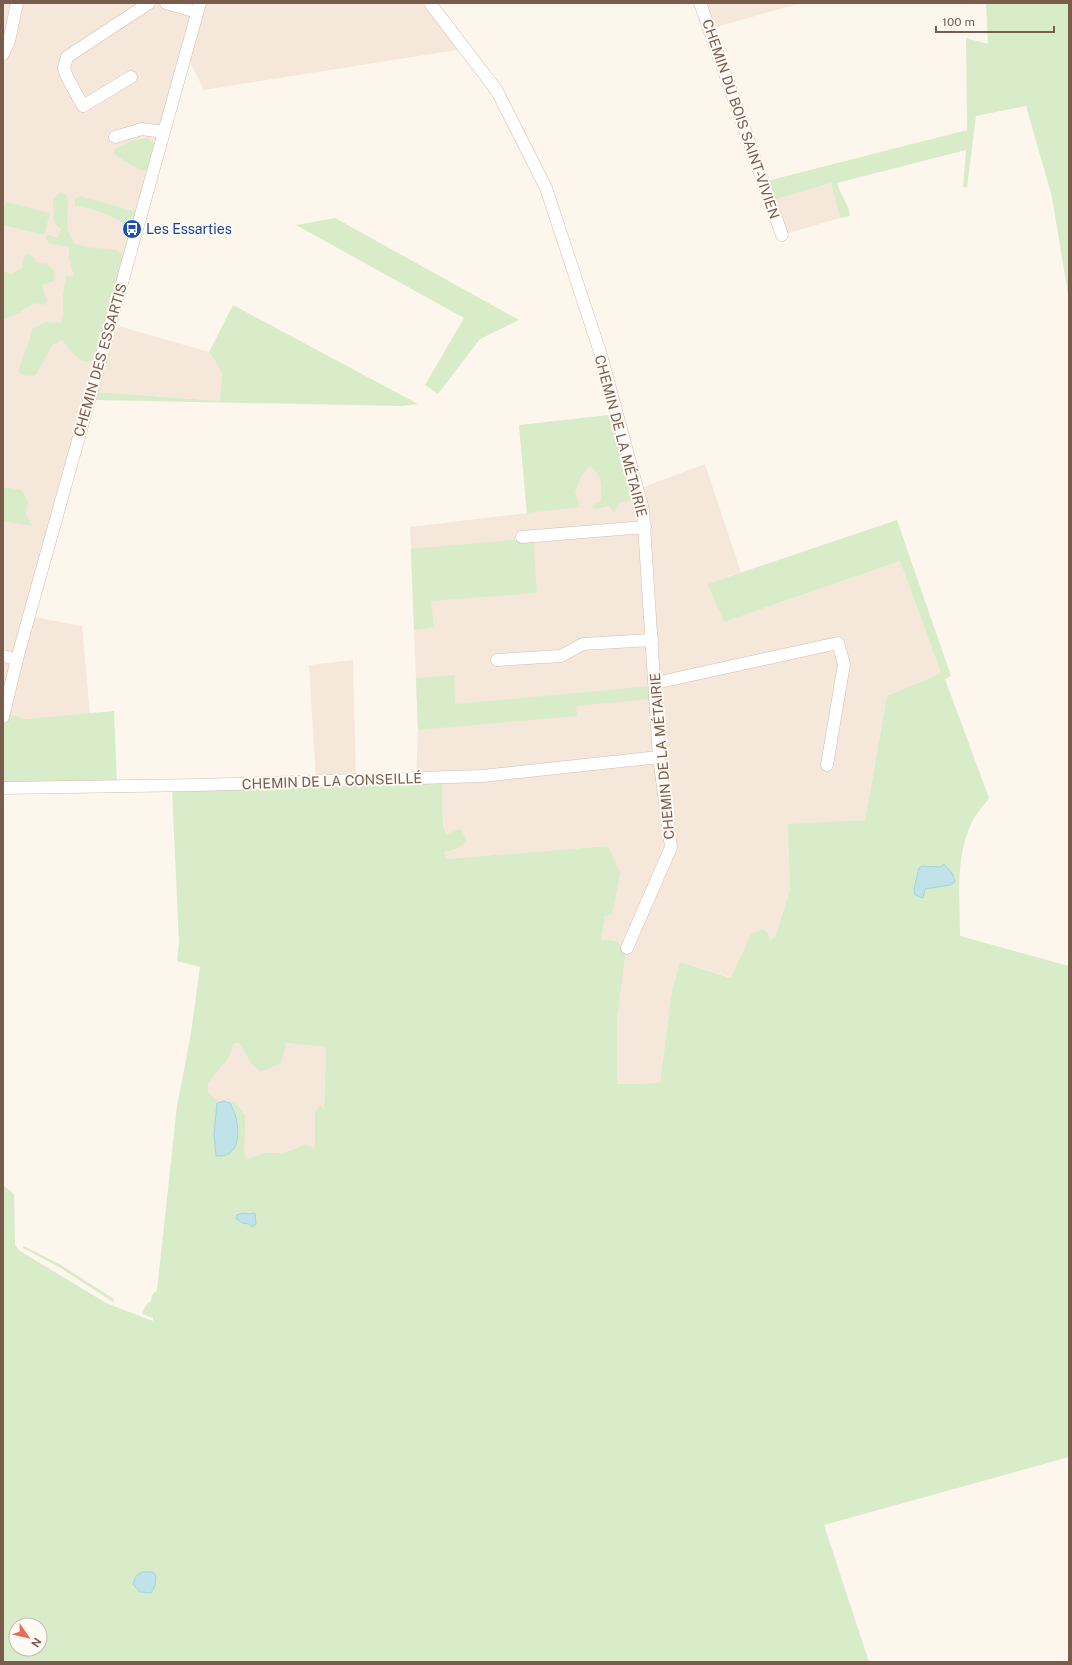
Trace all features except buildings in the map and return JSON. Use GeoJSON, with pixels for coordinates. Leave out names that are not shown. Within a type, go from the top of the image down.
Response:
{"type":"FeatureCollection","features":[{"type":"Feature","properties":{"kind":"street"},"geometry":{"type":"LineString","coordinates":[[3,54],[17,3]]}},
{"type":"Feature","properties":{"kind":"street"},"geometry":{"type":"LineString","coordinates":[[131,77],[83,106],[66,77],[64,68],[67,57],[149,3]]}},
{"type":"Feature","properties":{"kind":"street"},"geometry":{"type":"LineString","coordinates":[[166,3],[199,8]]}},
{"type":"Feature","properties":{"kind":"street","name":"CHEMIN DE LA MÉTAIRIE"},"geometry":{"type":"LineString","coordinates":[[430,3],[497,90],[546,188],[601,355],[644,510],[659,758],[671,847],[627,948]]}},
{"type":"Feature","properties":{"kind":"street","name":"CHEMIN DU BOIS SAINT-VIVIEN"},"geometry":{"type":"LineString","coordinates":[[700,3],[782,235]]}},
{"type":"Feature","properties":{"kind":"street","name":"CHEMIN DES ESSARTIS"},"geometry":{"type":"LineString","coordinates":[[3,717],[17,659],[199,8]]}},
{"type":"Feature","properties":{"kind":"street"},"geometry":{"type":"LineString","coordinates":[[115,137],[142,129],[164,132]]}},
{"type":"Feature","properties":{"kind":"street"},"geometry":{"type":"LineString","coordinates":[[522,537],[645,527]]}},
{"type":"Feature","properties":{"kind":"street"},"geometry":{"type":"LineString","coordinates":[[497,660],[561,656],[583,644],[652,640]]}},
{"type":"Feature","properties":{"kind":"street"},"geometry":{"type":"LineString","coordinates":[[654,683],[838,643],[844,664],[827,765]]}},
{"type":"Feature","properties":{"kind":"street"},"geometry":{"type":"LineString","coordinates":[[3,656],[17,659]]}},
{"type":"Feature","properties":{"kind":"street","name":"CHEMIN DE LA CONSEILLÉ"},"geometry":{"type":"LineString","coordinates":[[3,788],[198,785],[482,776],[659,758]]}},
{"type":"Feature","properties":{"kind":"shaded area"},"geometry":{"type":"Polygon","coordinates":[[[3,3],[430,3],[463,49],[204,90],[186,54],[29,616],[82,626],[90,714],[25,719],[3,713],[3,3]]]}},
{"type":"Feature","properties":{"kind":"shaded area"},"geometry":{"type":"Polygon","coordinates":[[[700,3],[801,3],[709,29],[700,3]]]}},
{"type":"Feature","properties":{"kind":"shaded area"},"geometry":{"type":"Polygon","coordinates":[[[831,183],[840,218],[782,235],[770,201],[831,183]]]}},
{"type":"Feature","properties":{"kind":"shaded area"},"geometry":{"type":"Polygon","coordinates":[[[115,325],[209,352],[222,372],[220,401],[98,392],[115,325]]]}},
{"type":"Feature","properties":{"kind":"shaded area"},"geometry":{"type":"Polygon","coordinates":[[[519,425],[638,489],[705,464],[741,572],[707,584],[724,622],[900,561],[941,673],[887,696],[865,820],[789,825],[790,890],[759,986],[680,962],[672,990],[660,1083],[617,1084],[617,1018],[626,952],[617,941],[601,939],[605,916],[608,846],[444,859],[442,777],[416,778],[418,730],[410,527],[527,513],[519,425]]]}},
{"type":"Feature","properties":{"kind":"shaded area"},"geometry":{"type":"Polygon","coordinates":[[[353,660],[356,780],[316,781],[309,665],[353,660]]]}},
{"type":"Feature","properties":{"kind":"shaded area"},"geometry":{"type":"Polygon","coordinates":[[[191,1033],[326,1047],[322,1158],[210,1162],[191,1033]]]}},
{"type":"Feature","properties":{"kind":"green space"},"geometry":{"type":"Polygon","coordinates":[[[986,3],[1069,3],[1069,300],[1052,197],[1026,106],[976,116],[967,187],[963,187],[966,150],[837,183],[848,207],[850,216],[840,218],[831,183],[770,201],[763,182],[967,130],[966,38],[988,44],[986,3]]]}},
{"type":"Feature","properties":{"kind":"green space"},"geometry":{"type":"Polygon","coordinates":[[[147,138],[160,148],[151,169],[142,171],[113,154],[115,149],[131,141],[147,138]]]}},
{"type":"Feature","properties":{"kind":"green space"},"geometry":{"type":"Polygon","coordinates":[[[59,193],[66,194],[68,201],[67,229],[74,243],[85,247],[117,250],[125,257],[97,359],[85,361],[76,357],[62,340],[52,345],[36,375],[26,376],[18,372],[33,328],[46,322],[60,323],[63,316],[63,295],[66,276],[74,276],[69,259],[69,247],[50,244],[44,237],[49,235],[58,238],[61,229],[54,223],[53,199],[59,193]]]}},
{"type":"Feature","properties":{"kind":"green space"},"geometry":{"type":"Polygon","coordinates":[[[80,196],[137,212],[135,219],[131,224],[125,225],[113,217],[101,212],[75,206],[75,199],[80,196]]]}},
{"type":"Feature","properties":{"kind":"green space"},"geometry":{"type":"Polygon","coordinates":[[[6,202],[50,213],[44,235],[3,225],[3,214],[6,202]]]}},
{"type":"Feature","properties":{"kind":"green space"},"geometry":{"type":"Polygon","coordinates":[[[335,218],[519,320],[480,339],[438,394],[425,385],[464,318],[296,225],[335,218]]]}},
{"type":"Feature","properties":{"kind":"green space"},"geometry":{"type":"Polygon","coordinates":[[[30,254],[38,263],[46,263],[55,271],[54,281],[42,285],[47,301],[43,305],[34,303],[3,320],[3,271],[11,274],[22,268],[24,255],[30,254]]]}},
{"type":"Feature","properties":{"kind":"green space"},"geometry":{"type":"Polygon","coordinates":[[[233,305],[418,404],[402,406],[96,400],[98,392],[220,401],[222,372],[209,352],[233,305]]]}},
{"type":"Feature","properties":{"kind":"green space"},"geometry":{"type":"Polygon","coordinates":[[[617,414],[640,497],[633,501],[620,502],[614,513],[609,506],[596,509],[590,506],[600,502],[601,482],[597,473],[590,466],[581,476],[575,492],[580,507],[527,513],[519,425],[617,414]]]}},
{"type":"Feature","properties":{"kind":"green space"},"geometry":{"type":"Polygon","coordinates":[[[3,487],[22,490],[28,501],[26,514],[32,526],[3,521],[3,487]]]}},
{"type":"Feature","properties":{"kind":"green space"},"geometry":{"type":"Polygon","coordinates":[[[897,520],[951,676],[945,679],[989,798],[973,821],[966,837],[960,865],[960,936],[1069,966],[1069,1457],[824,1525],[869,1662],[3,1662],[3,1185],[14,1194],[15,1245],[20,1251],[106,1303],[153,1321],[153,1318],[142,1314],[146,1305],[151,1301],[152,1295],[157,1290],[177,1106],[191,1033],[200,967],[177,961],[179,943],[172,790],[442,777],[443,826],[446,834],[461,829],[466,840],[460,847],[444,852],[445,859],[608,846],[620,873],[612,915],[605,916],[601,939],[617,941],[626,952],[617,1018],[617,1084],[660,1083],[672,990],[680,962],[731,978],[751,934],[762,929],[768,933],[770,941],[775,937],[790,890],[788,824],[865,820],[887,696],[941,673],[900,561],[724,622],[707,584],[897,520]],[[234,1043],[228,1058],[208,1083],[208,1093],[217,1101],[217,1103],[236,1118],[230,1103],[234,1101],[245,1115],[244,1148],[246,1160],[264,1153],[282,1153],[305,1144],[315,1149],[315,1111],[320,1106],[324,1109],[326,1047],[285,1043],[281,1063],[269,1069],[260,1071],[253,1066],[239,1043],[234,1043]]]}},
{"type":"Feature","properties":{"kind":"green space"},"geometry":{"type":"Polygon","coordinates":[[[533,538],[537,593],[431,601],[434,627],[414,630],[411,549],[533,538]]]}},
{"type":"Feature","properties":{"kind":"green space"},"geometry":{"type":"Polygon","coordinates":[[[454,675],[455,704],[652,686],[652,699],[576,706],[577,716],[418,730],[416,678],[454,675]]]}},
{"type":"Feature","properties":{"kind":"green space"},"geometry":{"type":"Polygon","coordinates":[[[3,700],[5,713],[25,719],[114,711],[117,786],[3,788],[3,700]]]}},
{"type":"Feature","properties":{"kind":"green space"},"geometry":{"type":"Polygon","coordinates":[[[24,1246],[61,1265],[114,1299],[113,1302],[59,1267],[23,1248],[24,1246]]]}},
{"type":"Feature","properties":{"kind":"water"},"geometry":{"type":"Polygon","coordinates":[[[944,864],[952,873],[955,882],[950,885],[925,889],[923,898],[915,895],[914,889],[919,868],[922,866],[940,867],[944,864]]]}},
{"type":"Feature","properties":{"kind":"water"},"geometry":{"type":"Polygon","coordinates":[[[224,1101],[230,1103],[235,1114],[238,1131],[237,1138],[236,1144],[229,1153],[224,1156],[216,1156],[214,1134],[217,1103],[224,1101]]]}},
{"type":"Feature","properties":{"kind":"water"},"geometry":{"type":"Polygon","coordinates":[[[243,1213],[255,1213],[256,1224],[252,1227],[249,1224],[242,1223],[236,1218],[237,1215],[243,1213]]]}},
{"type":"Feature","properties":{"kind":"water"},"geometry":{"type":"Polygon","coordinates":[[[142,1572],[153,1572],[156,1576],[155,1586],[151,1593],[140,1592],[133,1584],[136,1576],[142,1572]]]}},
{"type":"Feature","properties":{"kind":"place","name":"Les Essarties"},"geometry":{"type":"Point","coordinates":[132,229]}}]}
